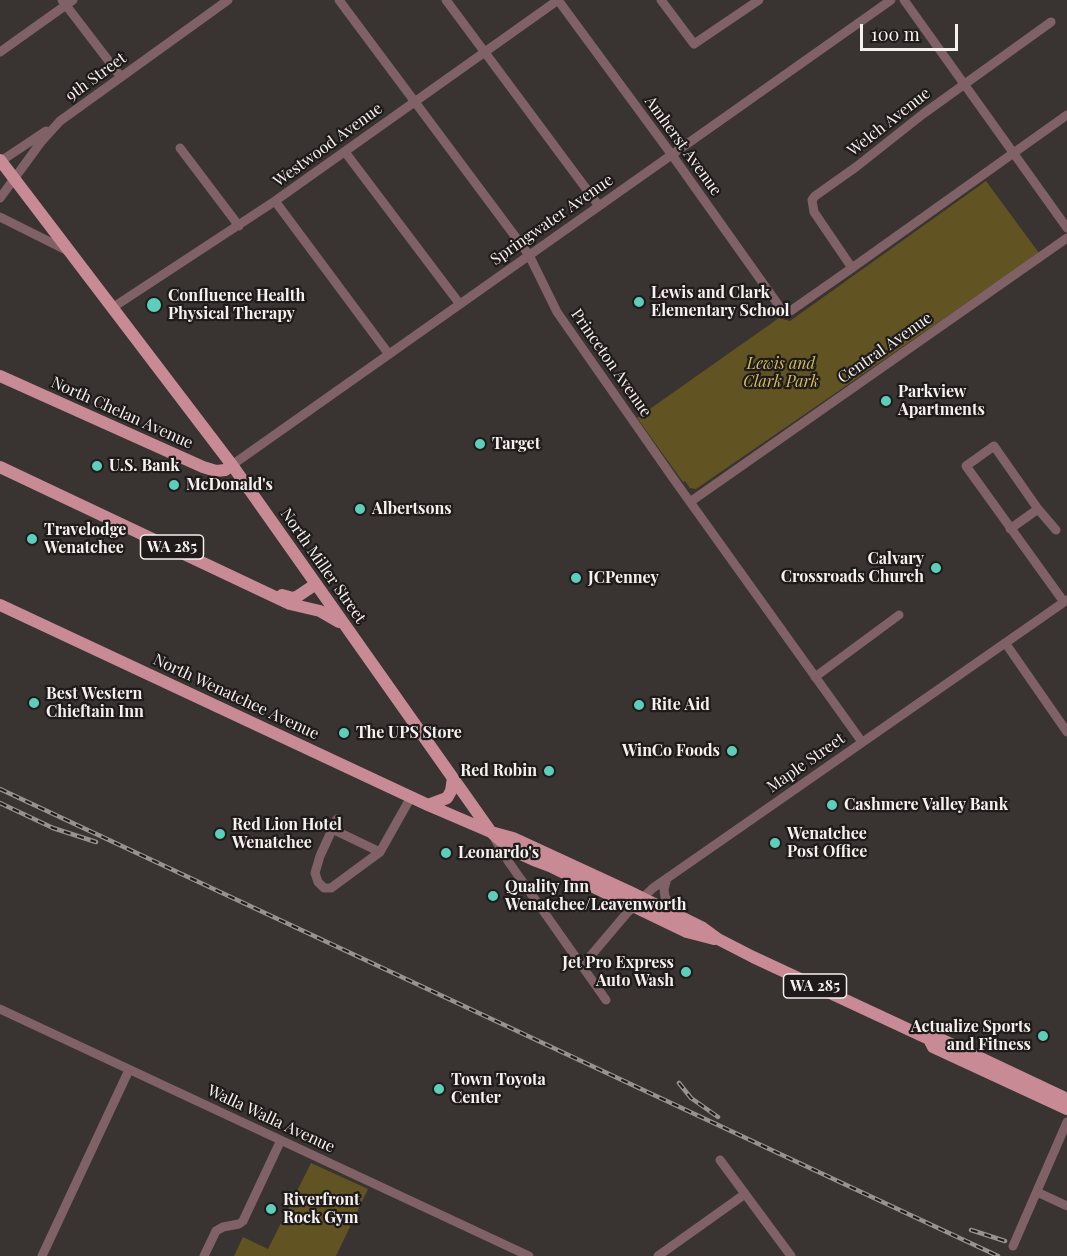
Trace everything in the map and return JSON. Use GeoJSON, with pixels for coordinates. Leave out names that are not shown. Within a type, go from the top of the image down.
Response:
{"type":"FeatureCollection","features":[{"type":"Feature","properties":{"kind":"main road","name":"North Miller Street"},"geometry":{"type":"LineString","coordinates":[[1,160],[232,465],[491,832]]}},
{"type":"Feature","properties":{"kind":"main road","name":"North Chelan Avenue"},"geometry":{"type":"LineString","coordinates":[[0,376],[203,467],[216,471],[225,470],[232,465]]}},
{"type":"Feature","properties":{"kind":"main road","name":"WA 285"},"geometry":{"type":"LineString","coordinates":[[0,467],[290,604],[320,611],[345,625]]}},
{"type":"Feature","properties":{"kind":"main road","name":"WA 285"},"geometry":{"type":"LineString","coordinates":[[267,592],[293,598],[316,584]]}},
{"type":"Feature","properties":{"kind":"main road","name":"North Wenatchee Avenue"},"geometry":{"type":"LineString","coordinates":[[0,605],[428,805],[491,832],[510,849],[638,903],[680,916],[718,939],[929,1039],[938,1038],[1067,1099]]}},
{"type":"Feature","properties":{"kind":"main road"},"geometry":{"type":"LineString","coordinates":[[428,805],[447,798],[451,792],[453,778]]}},
{"type":"Feature","properties":{"kind":"main road","name":"North Wenatchee Avenue"},"geometry":{"type":"LineString","coordinates":[[638,903],[687,932],[718,939]]}},
{"type":"Feature","properties":{"kind":"main road","name":"North Wenatchee Avenue"},"geometry":{"type":"LineString","coordinates":[[929,1039],[933,1047],[1067,1109]]}},
{"type":"Feature","properties":{"kind":"street","name":"9th Street"},"geometry":{"type":"LineString","coordinates":[[0,198],[41,142],[60,121],[228,0]]}},
{"type":"Feature","properties":{"kind":"street","name":"Princeton Avenue"},"geometry":{"type":"LineString","coordinates":[[339,0],[529,255],[558,312],[690,502],[862,742]]}},
{"type":"Feature","properties":{"kind":"street"},"geometry":{"type":"LineString","coordinates":[[446,0],[599,206]]}},
{"type":"Feature","properties":{"kind":"street","name":"Westwood Avenue"},"geometry":{"type":"LineString","coordinates":[[112,308],[239,226],[558,0]]}},
{"type":"Feature","properties":{"kind":"street","name":"Amherst Avenue"},"geometry":{"type":"LineString","coordinates":[[558,0],[672,154],[782,310],[789,312],[852,268]]}},
{"type":"Feature","properties":{"kind":"street"},"geometry":{"type":"LineString","coordinates":[[661,0],[694,44],[758,0]]}},
{"type":"Feature","properties":{"kind":"street","name":"Springwater Avenue"},"geometry":{"type":"LineString","coordinates":[[232,465],[891,0]]}},
{"type":"Feature","properties":{"kind":"street"},"geometry":{"type":"LineString","coordinates":[[904,0],[1067,228]]}},
{"type":"Feature","properties":{"kind":"street"},"geometry":{"type":"LineString","coordinates":[[0,52],[67,2],[121,77]]}},
{"type":"Feature","properties":{"kind":"street","name":"Welch Avenue"},"geometry":{"type":"LineString","coordinates":[[852,268],[814,212],[812,200],[815,196],[1051,22]]}},
{"type":"Feature","properties":{"kind":"street"},"geometry":{"type":"LineString","coordinates":[[852,268],[1067,115]]}},
{"type":"Feature","properties":{"kind":"street"},"geometry":{"type":"LineString","coordinates":[[1,160],[60,121]]}},
{"type":"Feature","properties":{"kind":"street"},"geometry":{"type":"LineString","coordinates":[[180,148],[239,226]]}},
{"type":"Feature","properties":{"kind":"street"},"geometry":{"type":"LineString","coordinates":[[345,152],[459,303]]}},
{"type":"Feature","properties":{"kind":"street"},"geometry":{"type":"LineString","coordinates":[[275,201],[388,353]]}},
{"type":"Feature","properties":{"kind":"street"},"geometry":{"type":"LineString","coordinates":[[0,217],[69,252]]}},
{"type":"Feature","properties":{"kind":"street","name":"Central Avenue"},"geometry":{"type":"LineString","coordinates":[[690,502],[1067,238]]}},
{"type":"Feature","properties":{"kind":"street","name":"Maple Street"},"geometry":{"type":"LineString","coordinates":[[582,966],[638,903],[667,878],[1065,601],[966,466],[994,446],[1056,530]]}},
{"type":"Feature","properties":{"kind":"street"},"geometry":{"type":"LineString","coordinates":[[1010,529],[1038,508]]}},
{"type":"Feature","properties":{"kind":"street"},"geometry":{"type":"LineString","coordinates":[[815,677],[899,615]]}},
{"type":"Feature","properties":{"kind":"street"},"geometry":{"type":"LineString","coordinates":[[1006,644],[1067,732]]}},
{"type":"Feature","properties":{"kind":"street"},"geometry":{"type":"LineString","coordinates":[[338,819],[320,856],[315,873],[318,882],[324,888],[331,888],[380,852],[411,797]]}},
{"type":"Feature","properties":{"kind":"street"},"geometry":{"type":"LineString","coordinates":[[332,829],[380,852]]}},
{"type":"Feature","properties":{"kind":"street","name":"North Miller Street"},"geometry":{"type":"LineString","coordinates":[[491,832],[508,861],[606,1000]]}},
{"type":"Feature","properties":{"kind":"street","name":"WA 285"},"geometry":{"type":"LineString","coordinates":[[667,878],[664,889],[668,903],[680,916]]}},
{"type":"Feature","properties":{"kind":"street","name":"Walla Walla Avenue"},"geometry":{"type":"LineString","coordinates":[[0,1009],[529,1256]]}},
{"type":"Feature","properties":{"kind":"street"},"geometry":{"type":"LineString","coordinates":[[42,1256],[129,1070]]}},
{"type":"Feature","properties":{"kind":"street"},"geometry":{"type":"LineString","coordinates":[[1013,1246],[1067,1122]]}},
{"type":"Feature","properties":{"kind":"street"},"geometry":{"type":"LineString","coordinates":[[204,1256],[216,1231],[243,1221],[281,1140]]}},
{"type":"Feature","properties":{"kind":"street"},"geometry":{"type":"LineString","coordinates":[[720,1160],[791,1256]]}},
{"type":"Feature","properties":{"kind":"street"},"geometry":{"type":"LineString","coordinates":[[1037,1192],[1067,1206]]}},
{"type":"Feature","properties":{"kind":"street"},"geometry":{"type":"LineString","coordinates":[[658,1256],[745,1194]]}},
{"type":"Feature","properties":{"kind":"green space","name":"Lewis and Clark Park"},"geometry":{"type":"Polygon","coordinates":[[[986,181],[1039,253],[696,489],[690,488],[685,481],[683,482],[637,418],[779,318],[790,321],[986,181]]]}},
{"type":"Feature","properties":{"kind":"green space"},"geometry":{"type":"Polygon","coordinates":[[[311,1163],[368,1189],[336,1256],[234,1256],[243,1237],[268,1249],[311,1163]]]}},
{"type":"Feature","properties":{"kind":"railway"},"geometry":{"type":"LineString","coordinates":[[0,789],[998,1256]]}},
{"type":"Feature","properties":{"kind":"railway"},"geometry":{"type":"LineString","coordinates":[[0,803],[53,828],[96,842]]}},
{"type":"Feature","properties":{"kind":"railway"},"geometry":{"type":"LineString","coordinates":[[679,1083],[691,1098],[718,1117]]}},
{"type":"Feature","properties":{"kind":"railway"},"geometry":{"type":"LineString","coordinates":[[971,1230],[1005,1241]]}},
{"type":"Feature","properties":{"kind":"place","name":"Lewis and Clark Elementary School"},"geometry":{"type":"Point","coordinates":[639,302]}},
{"type":"Feature","properties":{"kind":"place","name":"Confluence Health Physical Therapy"},"geometry":{"type":"Point","coordinates":[154,305]}},
{"type":"Feature","properties":{"kind":"place","name":"Parkview Apartments"},"geometry":{"type":"Point","coordinates":[886,401]}},
{"type":"Feature","properties":{"kind":"place","name":"Target"},"geometry":{"type":"Point","coordinates":[480,444]}},
{"type":"Feature","properties":{"kind":"place","name":"U.S. Bank"},"geometry":{"type":"Point","coordinates":[97,466]}},
{"type":"Feature","properties":{"kind":"place","name":"McDonald's"},"geometry":{"type":"Point","coordinates":[174,485]}},
{"type":"Feature","properties":{"kind":"place","name":"Albertsons"},"geometry":{"type":"Point","coordinates":[360,509]}},
{"type":"Feature","properties":{"kind":"place","name":"Travelodge Wenatchee"},"geometry":{"type":"Point","coordinates":[32,539]}},
{"type":"Feature","properties":{"kind":"place","name":"Calvary Crossroads Church"},"geometry":{"type":"Point","coordinates":[936,568]}},
{"type":"Feature","properties":{"kind":"place","name":"JCPenney"},"geometry":{"type":"Point","coordinates":[576,578]}},
{"type":"Feature","properties":{"kind":"place","name":"Best Western Chieftain Inn"},"geometry":{"type":"Point","coordinates":[34,703]}},
{"type":"Feature","properties":{"kind":"place","name":"Rite Aid"},"geometry":{"type":"Point","coordinates":[639,705]}},
{"type":"Feature","properties":{"kind":"place","name":"The UPS Store"},"geometry":{"type":"Point","coordinates":[344,733]}},
{"type":"Feature","properties":{"kind":"place","name":"WinCo Foods"},"geometry":{"type":"Point","coordinates":[732,751]}},
{"type":"Feature","properties":{"kind":"place","name":"Red Robin"},"geometry":{"type":"Point","coordinates":[549,771]}},
{"type":"Feature","properties":{"kind":"place","name":"Cashmere Valley Bank"},"geometry":{"type":"Point","coordinates":[832,805]}},
{"type":"Feature","properties":{"kind":"place","name":"Red Lion Hotel Wenatchee"},"geometry":{"type":"Point","coordinates":[220,834]}},
{"type":"Feature","properties":{"kind":"place","name":"Wenatchee Post Office"},"geometry":{"type":"Point","coordinates":[775,843]}},
{"type":"Feature","properties":{"kind":"place","name":"Leonardo's"},"geometry":{"type":"Point","coordinates":[446,853]}},
{"type":"Feature","properties":{"kind":"place","name":"Quality Inn Wenatchee/Leavenworth"},"geometry":{"type":"Point","coordinates":[493,896]}},
{"type":"Feature","properties":{"kind":"place","name":"Jet Pro Express Auto Wash"},"geometry":{"type":"Point","coordinates":[686,972]}},
{"type":"Feature","properties":{"kind":"place","name":"Actualize Sports and Fitness"},"geometry":{"type":"Point","coordinates":[1043,1036]}},
{"type":"Feature","properties":{"kind":"place","name":"Town Toyota Center"},"geometry":{"type":"Point","coordinates":[439,1089]}},
{"type":"Feature","properties":{"kind":"place","name":"Riverfront Rock Gym"},"geometry":{"type":"Point","coordinates":[271,1209]}}]}
